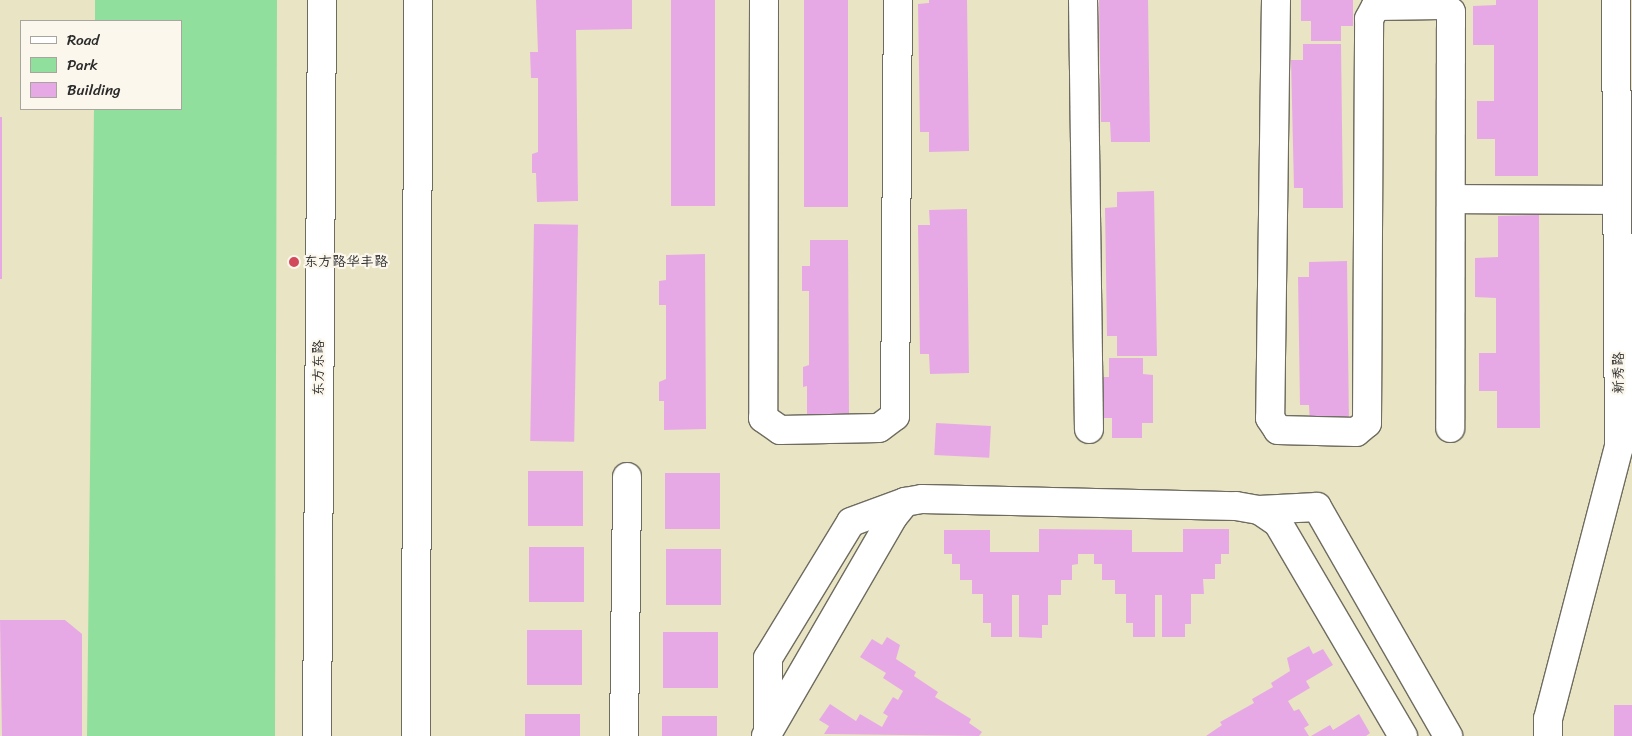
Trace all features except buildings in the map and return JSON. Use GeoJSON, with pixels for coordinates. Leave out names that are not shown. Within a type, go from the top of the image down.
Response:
{"type":"FeatureCollection","features":[{"type":"Feature","properties":{"kind":"main road","name":"东方东路"},"geometry":{"type":"LineString","coordinates":[[317,736],[322,0]]}},
{"type":"Feature","properties":{"kind":"main road"},"geometry":{"type":"LineString","coordinates":[[416,736],[418,0]]}},
{"type":"Feature","properties":{"kind":"main road"},"geometry":{"type":"LineString","coordinates":[[764,0],[763,418],[780,430],[879,428],[895,416],[898,0]]}},
{"type":"Feature","properties":{"kind":"main road"},"geometry":{"type":"LineString","coordinates":[[1083,0],[1088,429]]}},
{"type":"Feature","properties":{"kind":"main road"},"geometry":{"type":"LineString","coordinates":[[1276,0],[1270,418],[1278,430],[1356,432],[1367,422],[1369,19],[1376,6],[1442,5],[1451,12],[1450,428]]}},
{"type":"Feature","properties":{"kind":"main road","name":"新秀路"},"geometry":{"type":"LineString","coordinates":[[1548,736],[1548,720],[1619,447],[1616,0]]}},
{"type":"Feature","properties":{"kind":"main road"},"geometry":{"type":"LineString","coordinates":[[1451,199],[1617,200]]}},
{"type":"Feature","properties":{"kind":"main road"},"geometry":{"type":"LineString","coordinates":[[624,736],[627,477]]}},
{"type":"Feature","properties":{"kind":"main road"},"geometry":{"type":"LineString","coordinates":[[767,735],[768,658],[851,522],[905,502],[922,499],[1226,506],[1259,510],[1316,507],[1448,736]]}},
{"type":"Feature","properties":{"kind":"main road"},"geometry":{"type":"LineString","coordinates":[[767,735],[893,517],[905,502]]}},
{"type":"Feature","properties":{"kind":"main road"},"geometry":{"type":"LineString","coordinates":[[1259,510],[1278,523],[1403,736]]}},
{"type":"Feature","properties":{"kind":"green space"},"geometry":{"type":"Polygon","coordinates":[[[95,0],[277,0],[275,736],[87,736],[94,110],[182,110],[182,20],[95,20],[95,0]]]}},
{"type":"Feature","properties":{"kind":"place","name":"东方路华丰路"},"geometry":{"type":"Point","coordinates":[294,262]}}]}
